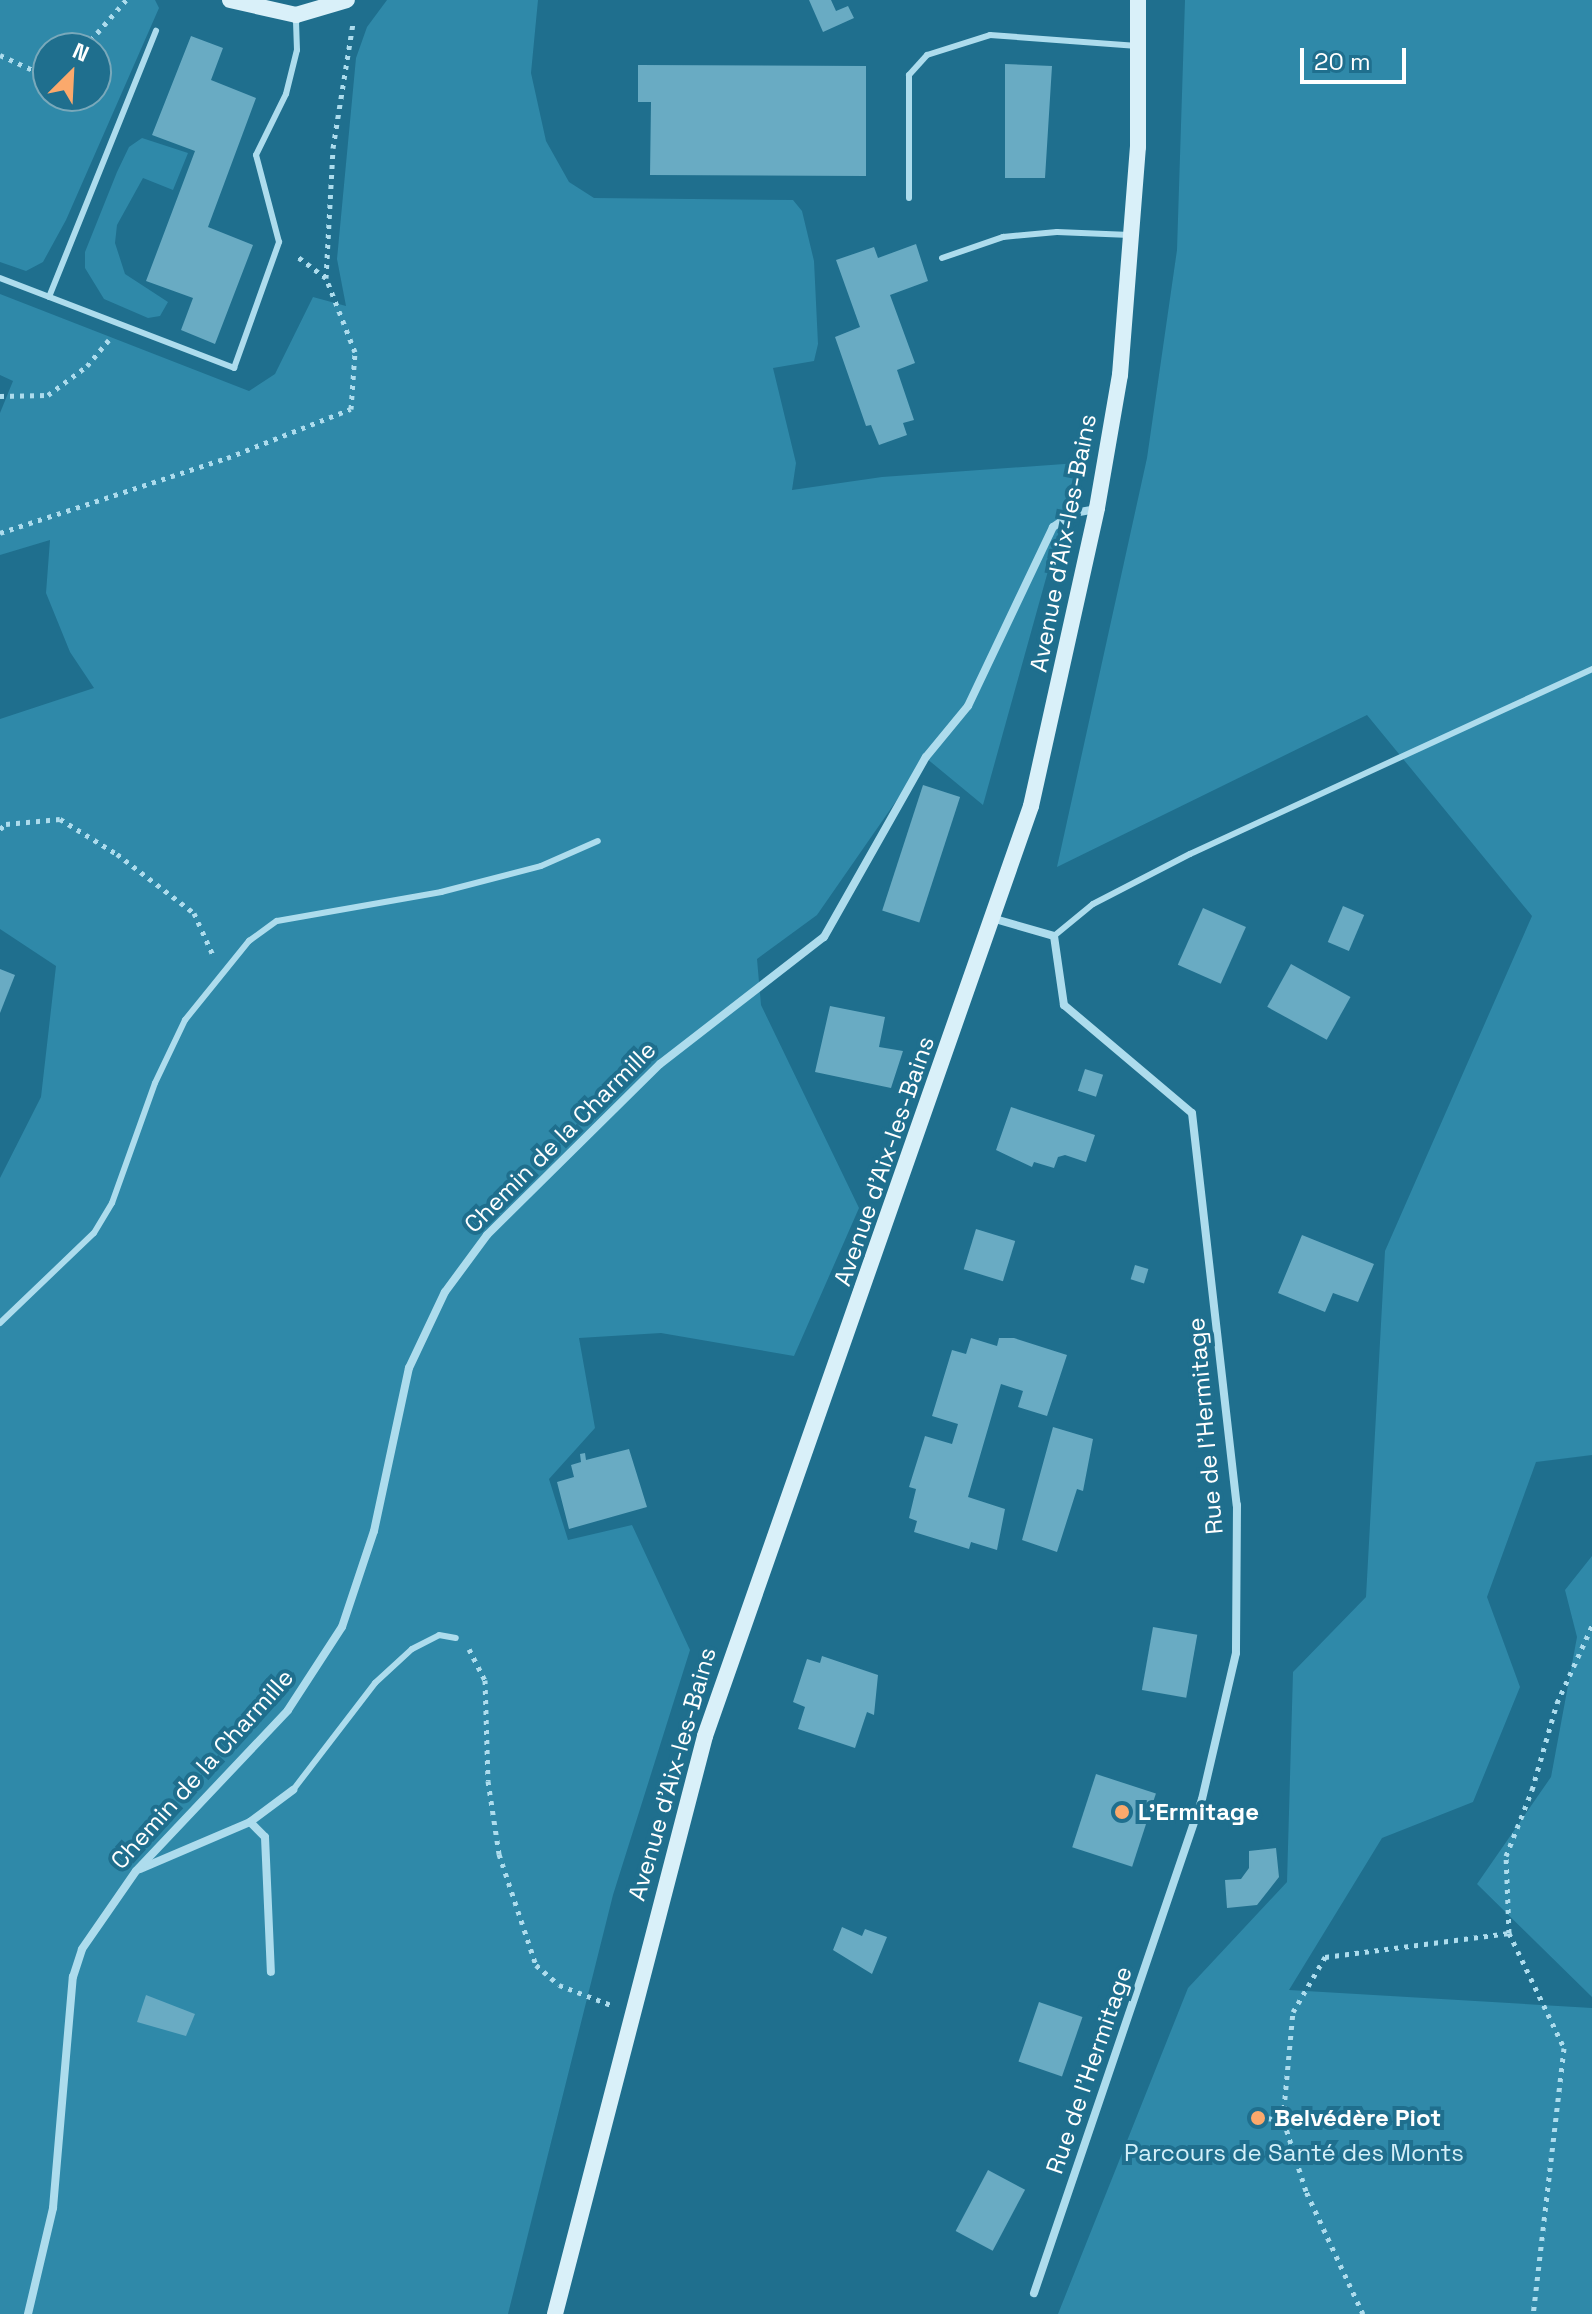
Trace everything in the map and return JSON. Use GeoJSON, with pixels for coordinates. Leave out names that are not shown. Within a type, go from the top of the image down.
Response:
{"type":"FeatureCollection","features":[{"type":"Feature","properties":{"kind":"main road"},"geometry":{"type":"LineString","coordinates":[[230,0],[296,15],[352,5]]}},
{"type":"Feature","properties":{"kind":"main road","name":"Avenue d'Aix-les-Bains"},"geometry":{"type":"LineString","coordinates":[[555,2314],[629,2014],[705,1736],[995,919],[1031,806],[1097,508],[1120,375],[1133,235],[1138,0]]}},
{"type":"Feature","properties":{"kind":"street","name":"Chemin de la Charmille"},"geometry":{"type":"LineString","coordinates":[[28,2314],[53,2208],[73,1977],[99,1917],[136,1871],[288,1710],[342,1627],[374,1531],[409,1368],[445,1292],[487,1235],[660,1064],[824,937],[926,757],[968,706],[1053,527],[1074,513],[1097,508]]}},
{"type":"Feature","properties":{"kind":"street"},"geometry":{"type":"LineString","coordinates":[[995,919],[1054,936]]}},
{"type":"Feature","properties":{"kind":"street","name":"Rue de l'Hermitage"},"geometry":{"type":"LineString","coordinates":[[1034,2293],[1202,1799],[1236,1653],[1237,1505],[1192,1113],[1064,1005],[1054,936]]}},
{"type":"Feature","properties":{"kind":"street"},"geometry":{"type":"LineString","coordinates":[[136,1871],[250,1822],[293,1790]]}},
{"type":"Feature","properties":{"kind":"street"},"geometry":{"type":"LineString","coordinates":[[250,1822],[265,1837],[271,1972]]}},
{"type":"Feature","properties":{"kind":"lane"},"geometry":{"type":"LineString","coordinates":[[0,278],[234,368],[279,242],[256,155],[286,94],[297,50],[296,15]]}},
{"type":"Feature","properties":{"kind":"lane"},"geometry":{"type":"LineString","coordinates":[[49,297],[156,31]]}},
{"type":"Feature","properties":{"kind":"lane"},"geometry":{"type":"LineString","coordinates":[[909,198],[909,75],[927,55],[990,35],[1138,46]]}},
{"type":"Feature","properties":{"kind":"lane"},"geometry":{"type":"LineString","coordinates":[[942,258],[1003,237],[1057,232],[1133,235]]}},
{"type":"Feature","properties":{"kind":"lane"},"geometry":{"type":"LineString","coordinates":[[1054,936],[1093,904],[1190,854],[1592,669]]}},
{"type":"Feature","properties":{"kind":"lane"},"geometry":{"type":"LineString","coordinates":[[0,1323],[94,1233],[112,1203],[173,1045],[221,971],[249,941],[277,921],[441,892],[541,866],[598,841]]}},
{"type":"Feature","properties":{"kind":"lane"},"geometry":{"type":"LineString","coordinates":[[293,1790],[375,1683],[412,1649],[439,1635],[456,1638]]}},
{"type":"Feature","properties":{"kind":"path"},"geometry":{"type":"LineString","coordinates":[[98,32],[126,0]]}},
{"type":"Feature","properties":{"kind":"path"},"geometry":{"type":"LineString","coordinates":[[0,533],[227,458],[351,409],[355,352],[326,278],[333,148],[352,5]]}},
{"type":"Feature","properties":{"kind":"path"},"geometry":{"type":"LineString","coordinates":[[0,55],[32,70]]}},
{"type":"Feature","properties":{"kind":"path"},"geometry":{"type":"LineString","coordinates":[[279,242],[326,278]]}},
{"type":"Feature","properties":{"kind":"path"},"geometry":{"type":"LineString","coordinates":[[0,396],[48,395],[87,366],[121,325]]}},
{"type":"Feature","properties":{"kind":"path"},"geometry":{"type":"LineString","coordinates":[[0,829],[6,824],[60,819],[117,854],[194,913],[221,971]]}},
{"type":"Feature","properties":{"kind":"path"},"geometry":{"type":"LineString","coordinates":[[1533,2314],[1564,2048],[1509,1933],[1506,1856],[1532,1790],[1557,1703],[1592,1626]]}},
{"type":"Feature","properties":{"kind":"path"},"geometry":{"type":"LineString","coordinates":[[456,1638],[476,1654],[485,1680],[488,1781],[499,1854],[536,1965],[559,1985],[629,2014]]}},
{"type":"Feature","properties":{"kind":"path"},"geometry":{"type":"LineString","coordinates":[[1363,2314],[1306,2191],[1283,2119],[1293,2012],[1325,1957],[1509,1933]]}},
{"type":"Feature","properties":{"kind":"path"},"geometry":{"type":"LineString","coordinates":[[1258,2118],[1283,2119]]}},
{"type":"Feature","properties":{"kind":"green space"},"geometry":{"type":"Polygon","coordinates":[[[0,0],[155,0],[159,8],[66,220],[43,262],[26,271],[0,262],[0,0]]]}},
{"type":"Feature","properties":{"kind":"green space"},"geometry":{"type":"Polygon","coordinates":[[[387,0],[538,0],[531,73],[546,141],[569,182],[594,198],[793,200],[802,211],[814,261],[818,344],[814,361],[773,368],[796,463],[792,490],[882,477],[1078,463],[983,805],[926,758],[817,915],[757,959],[761,1005],[859,1208],[794,1356],[661,1333],[579,1338],[595,1428],[549,1479],[568,1540],[632,1525],[690,1650],[613,1895],[508,2314],[0,2314],[0,1178],[41,1097],[56,966],[0,929],[0,719],[94,688],[70,652],[46,593],[50,540],[0,555],[0,413],[13,381],[0,375],[0,294],[249,391],[275,374],[313,297],[346,306],[337,259],[356,58],[367,27],[387,0]]]}},
{"type":"Feature","properties":{"kind":"green space","name":"Parcours de Santé des Monts"},"geometry":{"type":"Polygon","coordinates":[[[1185,0],[1592,0],[1592,1455],[1536,1462],[1487,1597],[1520,1687],[1473,1802],[1382,1838],[1289,1990],[1592,2008],[1592,2314],[1058,2314],[1188,1988],[1287,1882],[1293,1672],[1366,1597],[1385,1251],[1532,916],[1367,715],[1057,867],[1147,458],[1177,250],[1185,0]]]}},
{"type":"Feature","properties":{"kind":"green space"},"geometry":{"type":"Polygon","coordinates":[[[142,138],[188,153],[173,190],[143,178],[117,225],[115,243],[125,274],[168,302],[160,316],[148,318],[104,299],[85,268],[85,252],[117,172],[129,147],[142,138]]]}},
{"type":"Feature","properties":{"kind":"green space"},"geometry":{"type":"Polygon","coordinates":[[[1592,1556],[1592,1997],[1477,1884],[1551,1777],[1577,1637],[1565,1590],[1592,1556]]]}},
{"type":"Feature","properties":{"kind":"building"},"geometry":{"type":"Polygon","coordinates":[[[809,0],[831,0],[836,11],[848,6],[854,18],[823,32],[809,0]]]}},
{"type":"Feature","properties":{"kind":"building"},"geometry":{"type":"Polygon","coordinates":[[[191,36],[223,48],[211,80],[256,98],[208,227],[253,245],[215,344],[181,330],[193,298],[146,281],[195,151],[152,135],[191,36]]]}},
{"type":"Feature","properties":{"kind":"building"},"geometry":{"type":"Polygon","coordinates":[[[1005,64],[1052,66],[1045,178],[1005,178],[1005,64]]]}},
{"type":"Feature","properties":{"kind":"building"},"geometry":{"type":"Polygon","coordinates":[[[638,65],[866,66],[866,176],[650,175],[651,102],[638,102],[638,65]]]}},
{"type":"Feature","properties":{"kind":"building"},"geometry":{"type":"Polygon","coordinates":[[[916,244],[928,281],[890,295],[915,363],[897,370],[914,420],[903,423],[907,435],[879,445],[871,425],[866,426],[835,337],[860,327],[836,260],[874,247],[878,258],[916,244]]]}},
{"type":"Feature","properties":{"kind":"building"},"geometry":{"type":"Polygon","coordinates":[[[923,785],[960,797],[919,923],[882,911],[923,785]]]}},
{"type":"Feature","properties":{"kind":"building"},"geometry":{"type":"Polygon","coordinates":[[[1343,906],[1364,915],[1349,951],[1328,942],[1343,906]]]}},
{"type":"Feature","properties":{"kind":"building"},"geometry":{"type":"Polygon","coordinates":[[[1203,908],[1246,927],[1221,984],[1178,965],[1203,908]]]}},
{"type":"Feature","properties":{"kind":"building"},"geometry":{"type":"Polygon","coordinates":[[[1291,964],[1350,997],[1327,1040],[1267,1007],[1291,964]]]}},
{"type":"Feature","properties":{"kind":"building"},"geometry":{"type":"Polygon","coordinates":[[[0,969],[15,975],[0,1013],[0,969]]]}},
{"type":"Feature","properties":{"kind":"building"},"geometry":{"type":"Polygon","coordinates":[[[830,1006],[885,1017],[879,1047],[903,1051],[891,1088],[815,1072],[830,1006]]]}},
{"type":"Feature","properties":{"kind":"building"},"geometry":{"type":"Polygon","coordinates":[[[1085,1069],[1103,1075],[1096,1097],[1078,1091],[1085,1069]]]}},
{"type":"Feature","properties":{"kind":"building"},"geometry":{"type":"Polygon","coordinates":[[[1011,1107],[1095,1135],[1086,1162],[1065,1155],[1058,1157],[1054,1168],[1034,1162],[1032,1167],[996,1150],[1011,1107]]]}},
{"type":"Feature","properties":{"kind":"building"},"geometry":{"type":"Polygon","coordinates":[[[976,1229],[1015,1241],[1003,1281],[964,1269],[976,1229]]]}},
{"type":"Feature","properties":{"kind":"building"},"geometry":{"type":"Polygon","coordinates":[[[1302,1235],[1374,1264],[1358,1302],[1333,1293],[1325,1312],[1278,1293],[1302,1235]]]}},
{"type":"Feature","properties":{"kind":"building"},"geometry":{"type":"Polygon","coordinates":[[[1135,1265],[1148,1269],[1144,1283],[1131,1279],[1135,1265]]]}},
{"type":"Feature","properties":{"kind":"building"},"geometry":{"type":"Polygon","coordinates":[[[971,1338],[997,1346],[999,1338],[1014,1338],[1067,1355],[1047,1416],[1018,1407],[1023,1391],[1001,1384],[968,1497],[1005,1509],[997,1550],[971,1542],[969,1549],[914,1532],[917,1521],[909,1518],[916,1489],[909,1487],[925,1436],[952,1444],[958,1424],[932,1416],[952,1350],[966,1354],[971,1338]]]}},
{"type":"Feature","properties":{"kind":"building"},"geometry":{"type":"Polygon","coordinates":[[[1053,1427],[1093,1439],[1083,1491],[1077,1489],[1057,1552],[1022,1540],[1053,1427]]]}},
{"type":"Feature","properties":{"kind":"building"},"geometry":{"type":"Polygon","coordinates":[[[629,1449],[647,1507],[569,1529],[557,1482],[574,1477],[571,1465],[581,1462],[580,1454],[585,1453],[586,1460],[629,1449]]]}},
{"type":"Feature","properties":{"kind":"building"},"geometry":{"type":"Polygon","coordinates":[[[1153,1627],[1197,1635],[1186,1698],[1142,1690],[1153,1627]]]}},
{"type":"Feature","properties":{"kind":"building"},"geometry":{"type":"Polygon","coordinates":[[[822,1656],[878,1675],[874,1715],[867,1712],[855,1748],[798,1729],[805,1707],[793,1702],[807,1659],[820,1663],[822,1656]]]}},
{"type":"Feature","properties":{"kind":"building","name":"L'Ermitage"},"geometry":{"type":"Polygon","coordinates":[[[1096,1774],[1156,1793],[1132,1867],[1072,1847],[1096,1774]]]}},
{"type":"Feature","properties":{"kind":"building"},"geometry":{"type":"Polygon","coordinates":[[[1276,1848],[1279,1877],[1257,1905],[1227,1908],[1225,1880],[1241,1879],[1249,1868],[1249,1851],[1276,1848]]]}},
{"type":"Feature","properties":{"kind":"building"},"geometry":{"type":"Polygon","coordinates":[[[842,1927],[862,1936],[865,1929],[887,1937],[872,1974],[833,1950],[842,1927]]]}},
{"type":"Feature","properties":{"kind":"building"},"geometry":{"type":"Polygon","coordinates":[[[146,1995],[195,2014],[186,2036],[137,2022],[146,1995]]]}},
{"type":"Feature","properties":{"kind":"building"},"geometry":{"type":"Polygon","coordinates":[[[1039,2002],[1082,2017],[1062,2077],[1018,2062],[1039,2002]]]}},
{"type":"Feature","properties":{"kind":"building"},"geometry":{"type":"Polygon","coordinates":[[[988,2170],[1025,2190],[993,2251],[956,2231],[988,2170]]]}},
{"type":"Feature","properties":{"kind":"place","name":"L'Ermitage"},"geometry":{"type":"Point","coordinates":[1122,1812]}},
{"type":"Feature","properties":{"kind":"place","name":"Belvédère Piot"},"geometry":{"type":"Point","coordinates":[1258,2118]}}]}
